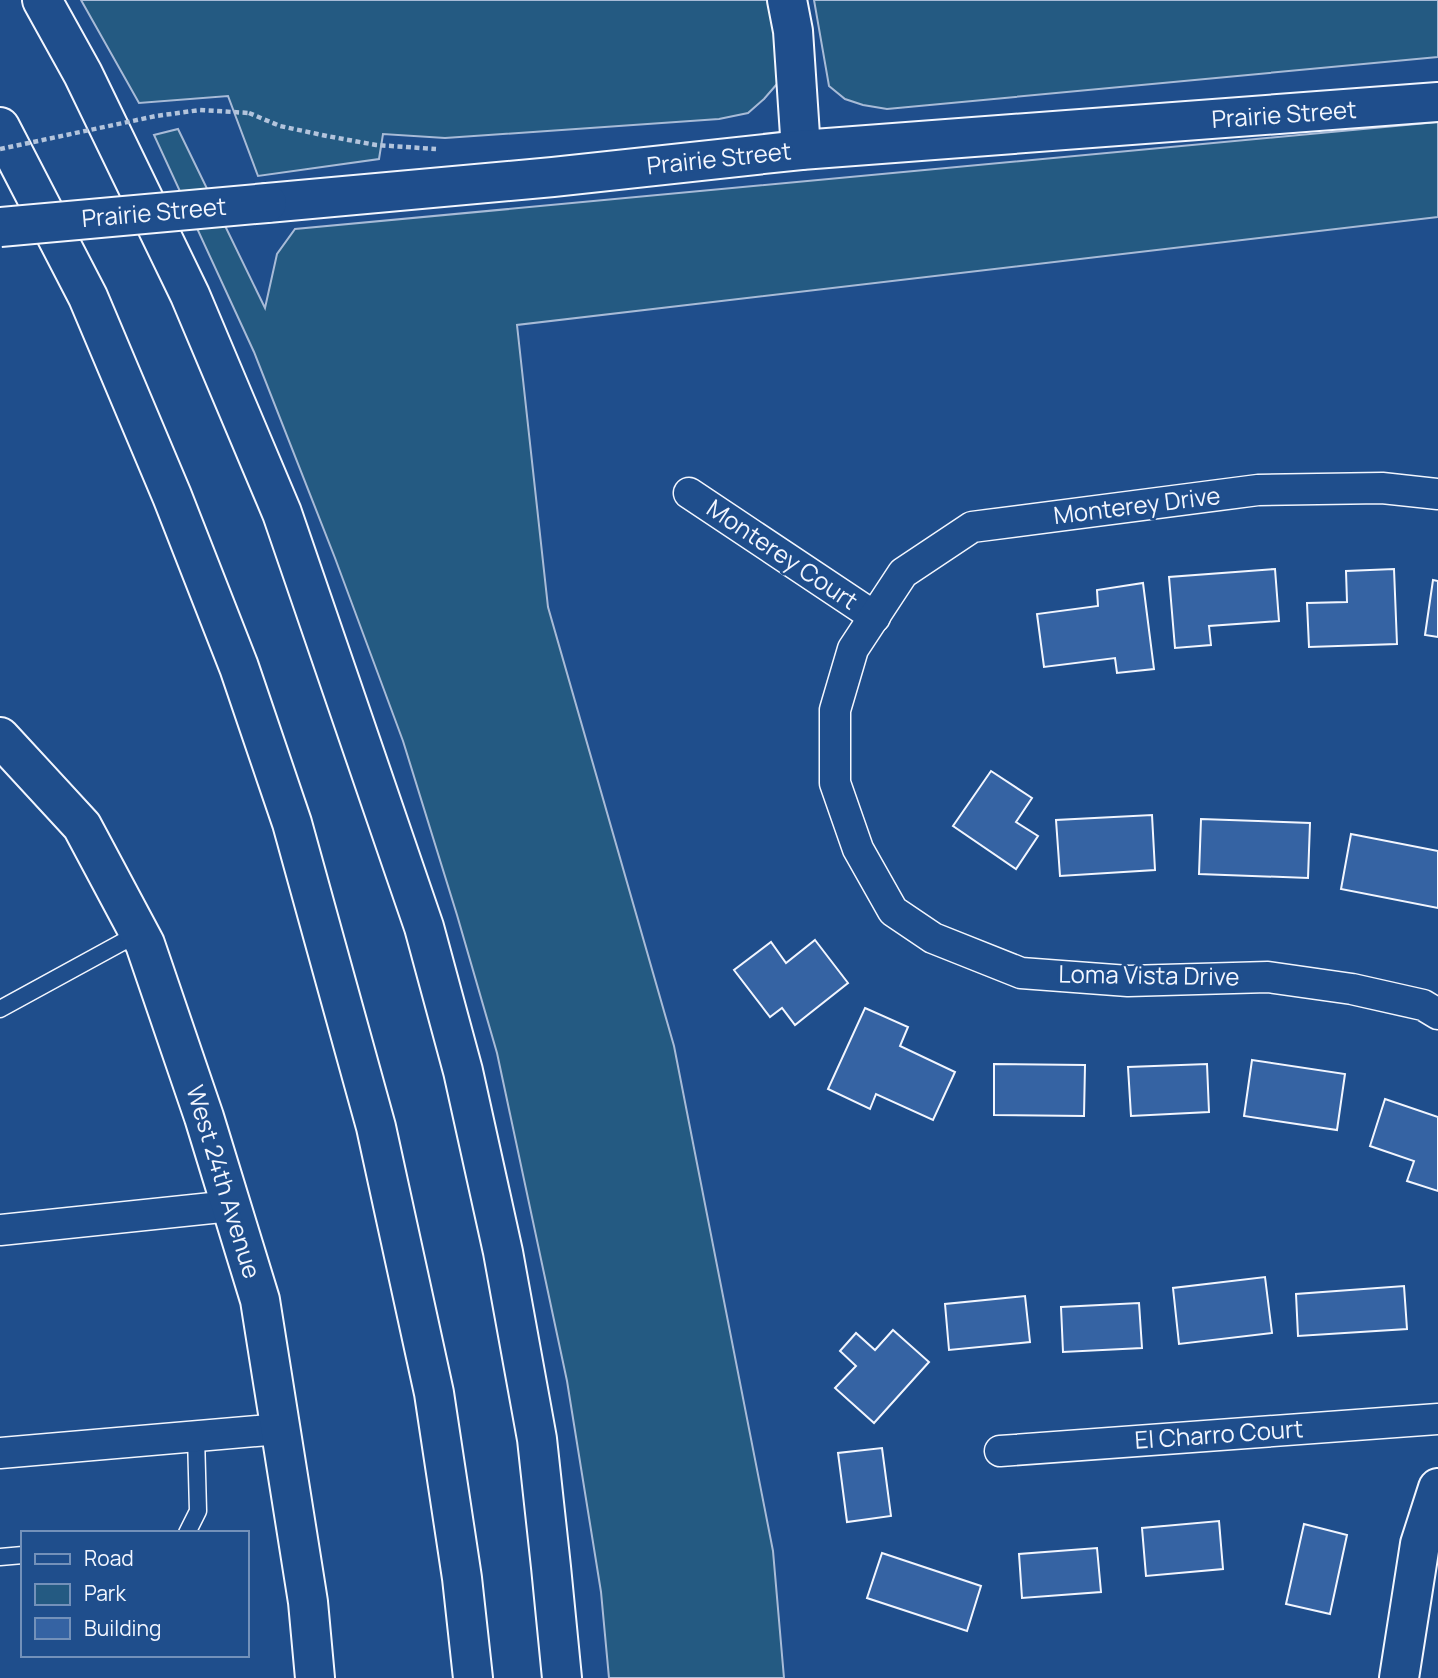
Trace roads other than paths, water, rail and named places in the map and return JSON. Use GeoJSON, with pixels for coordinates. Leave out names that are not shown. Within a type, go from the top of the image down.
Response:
{"type":"FeatureCollection","features":[{"type":"Feature","properties":{"kind":"main road"},"geometry":{"type":"LineString","coordinates":[[42,0],[83,74],[190,295],[277,501],[424,926],[463,1071],[508,1279],[537,1439],[562,1678]]}},
{"type":"Feature","properties":{"kind":"main road"},"geometry":{"type":"LineString","coordinates":[[787,0],[793,30],[801,150]]}},
{"type":"Feature","properties":{"kind":"main road","name":"Prairie Street"},"geometry":{"type":"LineString","coordinates":[[0,227],[553,177],[801,150],[1438,102]]}},
{"type":"Feature","properties":{"kind":"main road"},"geometry":{"type":"LineString","coordinates":[[0,127],[88,298],[172,496],[239,667],[292,823],[376,1127],[428,1366],[462,1578],[473,1678]]}},
{"type":"Feature","properties":{"kind":"main road","name":"West 24th Avenue"},"geometry":{"type":"LineString","coordinates":[[0,737],[82,826],[145,944],[195,1093],[260,1300],[308,1602],[314,1678]]}},
{"type":"Feature","properties":{"kind":"main road"},"geometry":{"type":"LineString","coordinates":[[1399,1678],[1420,1544],[1438,1488]]}},
{"type":"Feature","properties":{"kind":"street","name":"Monterey Drive"},"geometry":{"type":"LineString","coordinates":[[874,617],[903,573],[972,527],[1258,490],[1382,488],[1438,494]]}},
{"type":"Feature","properties":{"kind":"street","name":"Monterey Court"},"geometry":{"type":"LineString","coordinates":[[689,493],[874,617]]}},
{"type":"Feature","properties":{"kind":"street","name":"Loma Vista Drive"},"geometry":{"type":"LineString","coordinates":[[874,617],[853,649],[835,710],[835,783],[858,849],[893,912],[933,938],[1021,973],[1128,981],[1268,977],[1352,989],[1423,1006],[1438,1014]]}},
{"type":"Feature","properties":{"kind":"street"},"geometry":{"type":"LineString","coordinates":[[0,1230],[231,1206]]}},
{"type":"Feature","properties":{"kind":"street","name":"El Charro Court"},"geometry":{"type":"LineString","coordinates":[[1000,1451],[1438,1419]]}},
{"type":"Feature","properties":{"kind":"street"},"geometry":{"type":"LineString","coordinates":[[0,1453],[280,1429]]}},
{"type":"Feature","properties":{"kind":"lane"},"geometry":{"type":"LineString","coordinates":[[0,1009],[139,932]]}},
{"type":"Feature","properties":{"kind":"lane"},"geometry":{"type":"LineString","coordinates":[[188,1531],[198,1511],[195,1436]]}},
{"type":"Feature","properties":{"kind":"lane"},"geometry":{"type":"LineString","coordinates":[[0,1557],[21,1555]]}}]}
